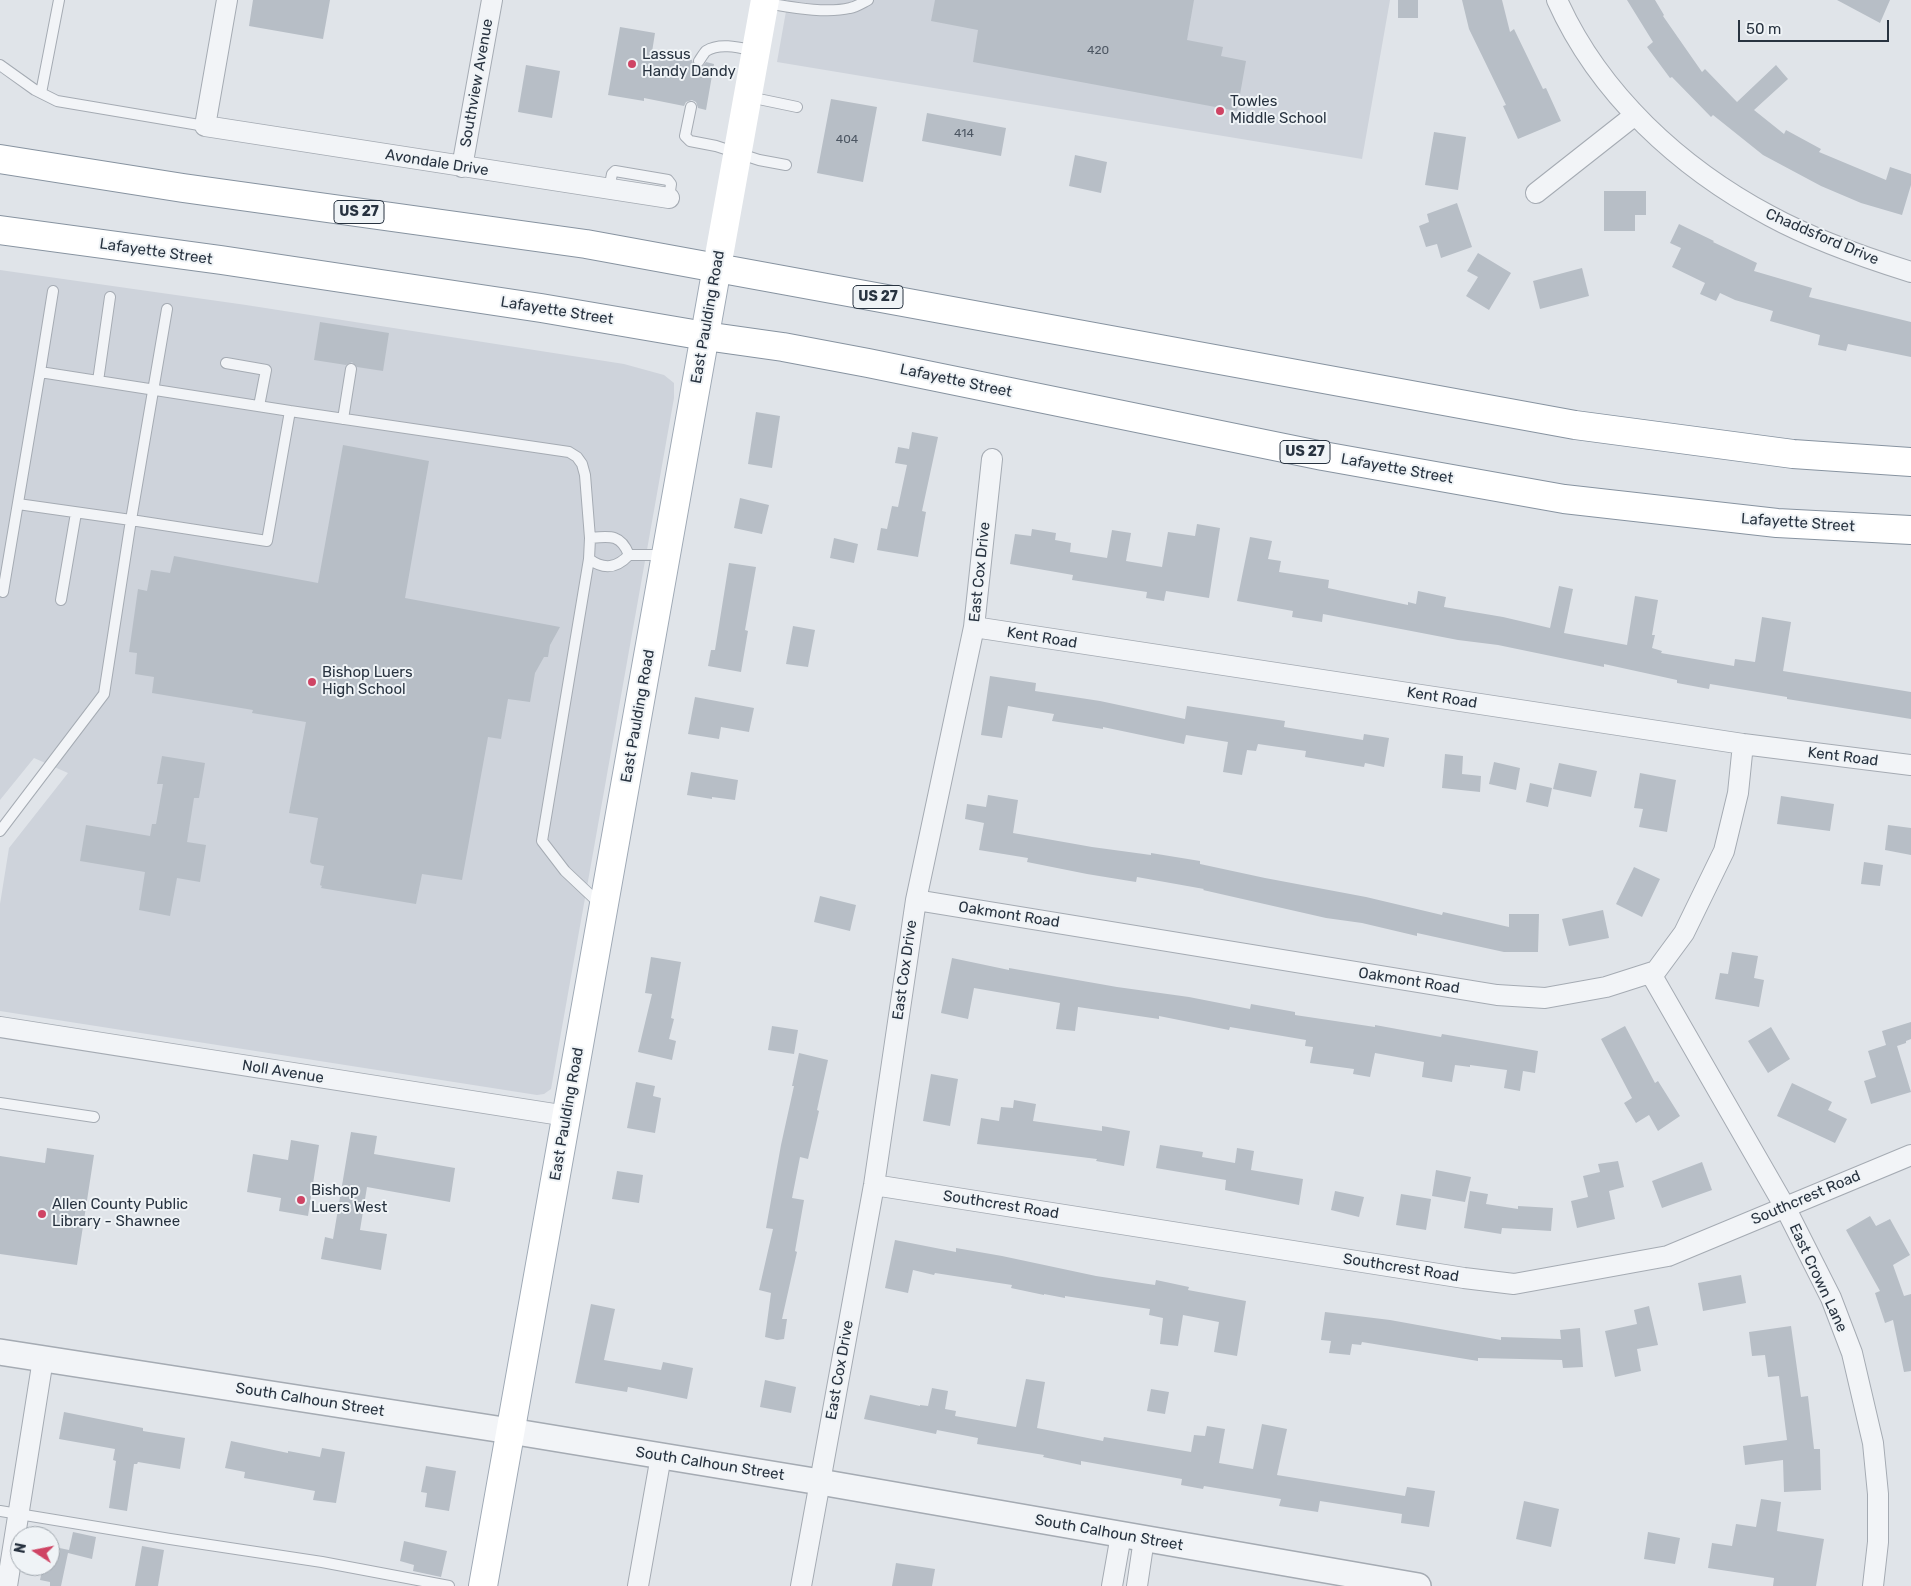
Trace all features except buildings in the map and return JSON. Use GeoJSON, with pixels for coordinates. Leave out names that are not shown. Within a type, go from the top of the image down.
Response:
{"type":"FeatureCollection","features":[{"type":"Feature","properties":{"kind":"main road","name":"East Paulding Road"},"geometry":{"type":"LineString","coordinates":[[483,1586],[765,1]]}},
{"type":"Feature","properties":{"kind":"main road","name":"US 27"},"geometry":{"type":"LineString","coordinates":[[0,159],[183,188],[586,244],[1049,330],[1575,424],[1794,454],[1911,462]]}},
{"type":"Feature","properties":{"kind":"main road","name":"Lafayette Street"},"geometry":{"type":"LineString","coordinates":[[0,230],[221,260],[541,308],[705,336],[783,347],[868,362],[1323,456],[1564,499],[1777,523],[1911,530]]}},
{"type":"Feature","properties":{"kind":"street"},"geometry":{"type":"LineString","coordinates":[[205,126],[227,0]]}},
{"type":"Feature","properties":{"kind":"street","name":"Southview Avenue"},"geometry":{"type":"LineString","coordinates":[[462,167],[492,0]]}},
{"type":"Feature","properties":{"kind":"street","name":"Chaddsford Drive"},"geometry":{"type":"LineString","coordinates":[[1557,0],[1578,42],[1635,115],[1697,170],[1734,196],[1770,216],[1848,251],[1911,272]]}},
{"type":"Feature","properties":{"kind":"street"},"geometry":{"type":"LineString","coordinates":[[1536,193],[1635,115]]}},
{"type":"Feature","properties":{"kind":"street","name":"Avondale Drive"},"geometry":{"type":"LineString","coordinates":[[205,126],[669,198]]}},
{"type":"Feature","properties":{"kind":"street","name":"East Cox Drive"},"geometry":{"type":"LineString","coordinates":[[801,1586],[874,1185],[916,900],[974,627],[992,459]]}},
{"type":"Feature","properties":{"kind":"street","name":"Kent Road"},"geometry":{"type":"LineString","coordinates":[[974,627],[1743,744],[1911,765]]}},
{"type":"Feature","properties":{"kind":"street"},"geometry":{"type":"LineString","coordinates":[[1651,974],[1656,971],[1684,933],[1724,851],[1738,793],[1743,744]]}},
{"type":"Feature","properties":{"kind":"street","name":"Oakmont Road"},"geometry":{"type":"LineString","coordinates":[[916,900],[1497,995],[1545,998],[1606,987],[1651,974]]}},
{"type":"Feature","properties":{"kind":"street","name":"East Crown Lane"},"geometry":{"type":"LineString","coordinates":[[1651,974],[1785,1207],[1831,1298],[1852,1354],[1873,1443],[1878,1494],[1878,1542],[1873,1586]]}},
{"type":"Feature","properties":{"kind":"street","name":"Noll Avenue"},"geometry":{"type":"LineString","coordinates":[[0,1027],[567,1116]]}},
{"type":"Feature","properties":{"kind":"street","name":"Southcrest Road"},"geometry":{"type":"LineString","coordinates":[[874,1185],[1464,1278],[1514,1284],[1668,1256],[1911,1155]]}},
{"type":"Feature","properties":{"kind":"street","name":"South Calhoun Street"},"geometry":{"type":"LineString","coordinates":[[0,1352],[510,1431],[820,1482],[1418,1586]]}},
{"type":"Feature","properties":{"kind":"street"},"geometry":{"type":"LineString","coordinates":[[7,1586],[9,1513],[43,1358]]}},
{"type":"Feature","properties":{"kind":"street"},"geometry":{"type":"LineString","coordinates":[[638,1586],[662,1456]]}},
{"type":"Feature","properties":{"kind":"street"},"geometry":{"type":"LineString","coordinates":[[1112,1586],[1133,1537]]}},
{"type":"Feature","properties":{"kind":"street"},"geometry":{"type":"LineString","coordinates":[[1133,1537],[1137,1586]]}},
{"type":"Feature","properties":{"kind":"lane"},"geometry":{"type":"LineString","coordinates":[[41,93],[59,0]]}},
{"type":"Feature","properties":{"kind":"lane"},"geometry":{"type":"LineString","coordinates":[[765,1],[796,8],[830,10],[868,0]]}},
{"type":"Feature","properties":{"kind":"lane"},"geometry":{"type":"LineString","coordinates":[[699,61],[706,51],[720,47],[734,47],[756,51]]}},
{"type":"Feature","properties":{"kind":"lane"},"geometry":{"type":"LineString","coordinates":[[0,65],[41,93],[57,101],[205,126]]}},
{"type":"Feature","properties":{"kind":"lane"},"geometry":{"type":"LineString","coordinates":[[748,97],[797,107]]}},
{"type":"Feature","properties":{"kind":"lane"},"geometry":{"type":"LineString","coordinates":[[691,107],[686,136],[690,141],[786,165]]}},
{"type":"Feature","properties":{"kind":"lane"},"geometry":{"type":"LineString","coordinates":[[3,592],[53,291]]}},
{"type":"Feature","properties":{"kind":"lane"},"geometry":{"type":"LineString","coordinates":[[98,381],[110,297]]}},
{"type":"Feature","properties":{"kind":"lane"},"geometry":{"type":"LineString","coordinates":[[0,831],[104,694],[130,520],[167,309]]}},
{"type":"Feature","properties":{"kind":"lane"},"geometry":{"type":"LineString","coordinates":[[226,363],[266,370],[259,406]]}},
{"type":"Feature","properties":{"kind":"lane"},"geometry":{"type":"LineString","coordinates":[[343,419],[351,369]]}},
{"type":"Feature","properties":{"kind":"lane"},"geometry":{"type":"LineString","coordinates":[[40,372],[569,452],[577,457],[582,464],[585,476],[590,538],[589,559],[542,841],[565,872],[604,907]]}},
{"type":"Feature","properties":{"kind":"lane"},"geometry":{"type":"LineString","coordinates":[[18,504],[267,541],[290,411]]}},
{"type":"Feature","properties":{"kind":"lane"},"geometry":{"type":"LineString","coordinates":[[61,600],[76,513]]}},
{"type":"Feature","properties":{"kind":"lane"},"geometry":{"type":"LineString","coordinates":[[590,538],[605,536],[615,538],[625,544],[629,555]]}},
{"type":"Feature","properties":{"kind":"lane"},"geometry":{"type":"LineString","coordinates":[[589,559],[596,564],[611,566],[621,563],[629,555],[666,556]]}},
{"type":"Feature","properties":{"kind":"lane"},"geometry":{"type":"LineString","coordinates":[[0,1102],[94,1117]]}},
{"type":"Feature","properties":{"kind":"lane"},"geometry":{"type":"LineString","coordinates":[[9,1513],[322,1562],[449,1586]]}},
{"type":"Feature","properties":{"kind":"shaded area","name":"Towles Middle School"},"geometry":{"type":"Polygon","coordinates":[[[788,0],[1390,0],[1362,159],[777,62],[788,0]]]}},
{"type":"Feature","properties":{"kind":"shaded area","name":"Bishop Luers High School"},"geometry":{"type":"Polygon","coordinates":[[[0,270],[246,305],[624,364],[664,375],[674,383],[674,398],[551,1089],[544,1094],[537,1095],[0,1011],[0,904],[9,848],[68,773],[34,758],[0,800],[0,270]]]}},
{"type":"Feature","properties":{"kind":"place","name":"Lassus Handy Dandy"},"geometry":{"type":"Point","coordinates":[632,64]}},
{"type":"Feature","properties":{"kind":"place","name":"Towles Middle School"},"geometry":{"type":"Point","coordinates":[1220,111]}},
{"type":"Feature","properties":{"kind":"place","name":"Bishop Luers High School"},"geometry":{"type":"Point","coordinates":[312,682]}},
{"type":"Feature","properties":{"kind":"place","name":"Bishop Luers West"},"geometry":{"type":"Point","coordinates":[301,1200]}},
{"type":"Feature","properties":{"kind":"place","name":"Allen County Public Library - Shawnee"},"geometry":{"type":"Point","coordinates":[42,1214]}}]}
